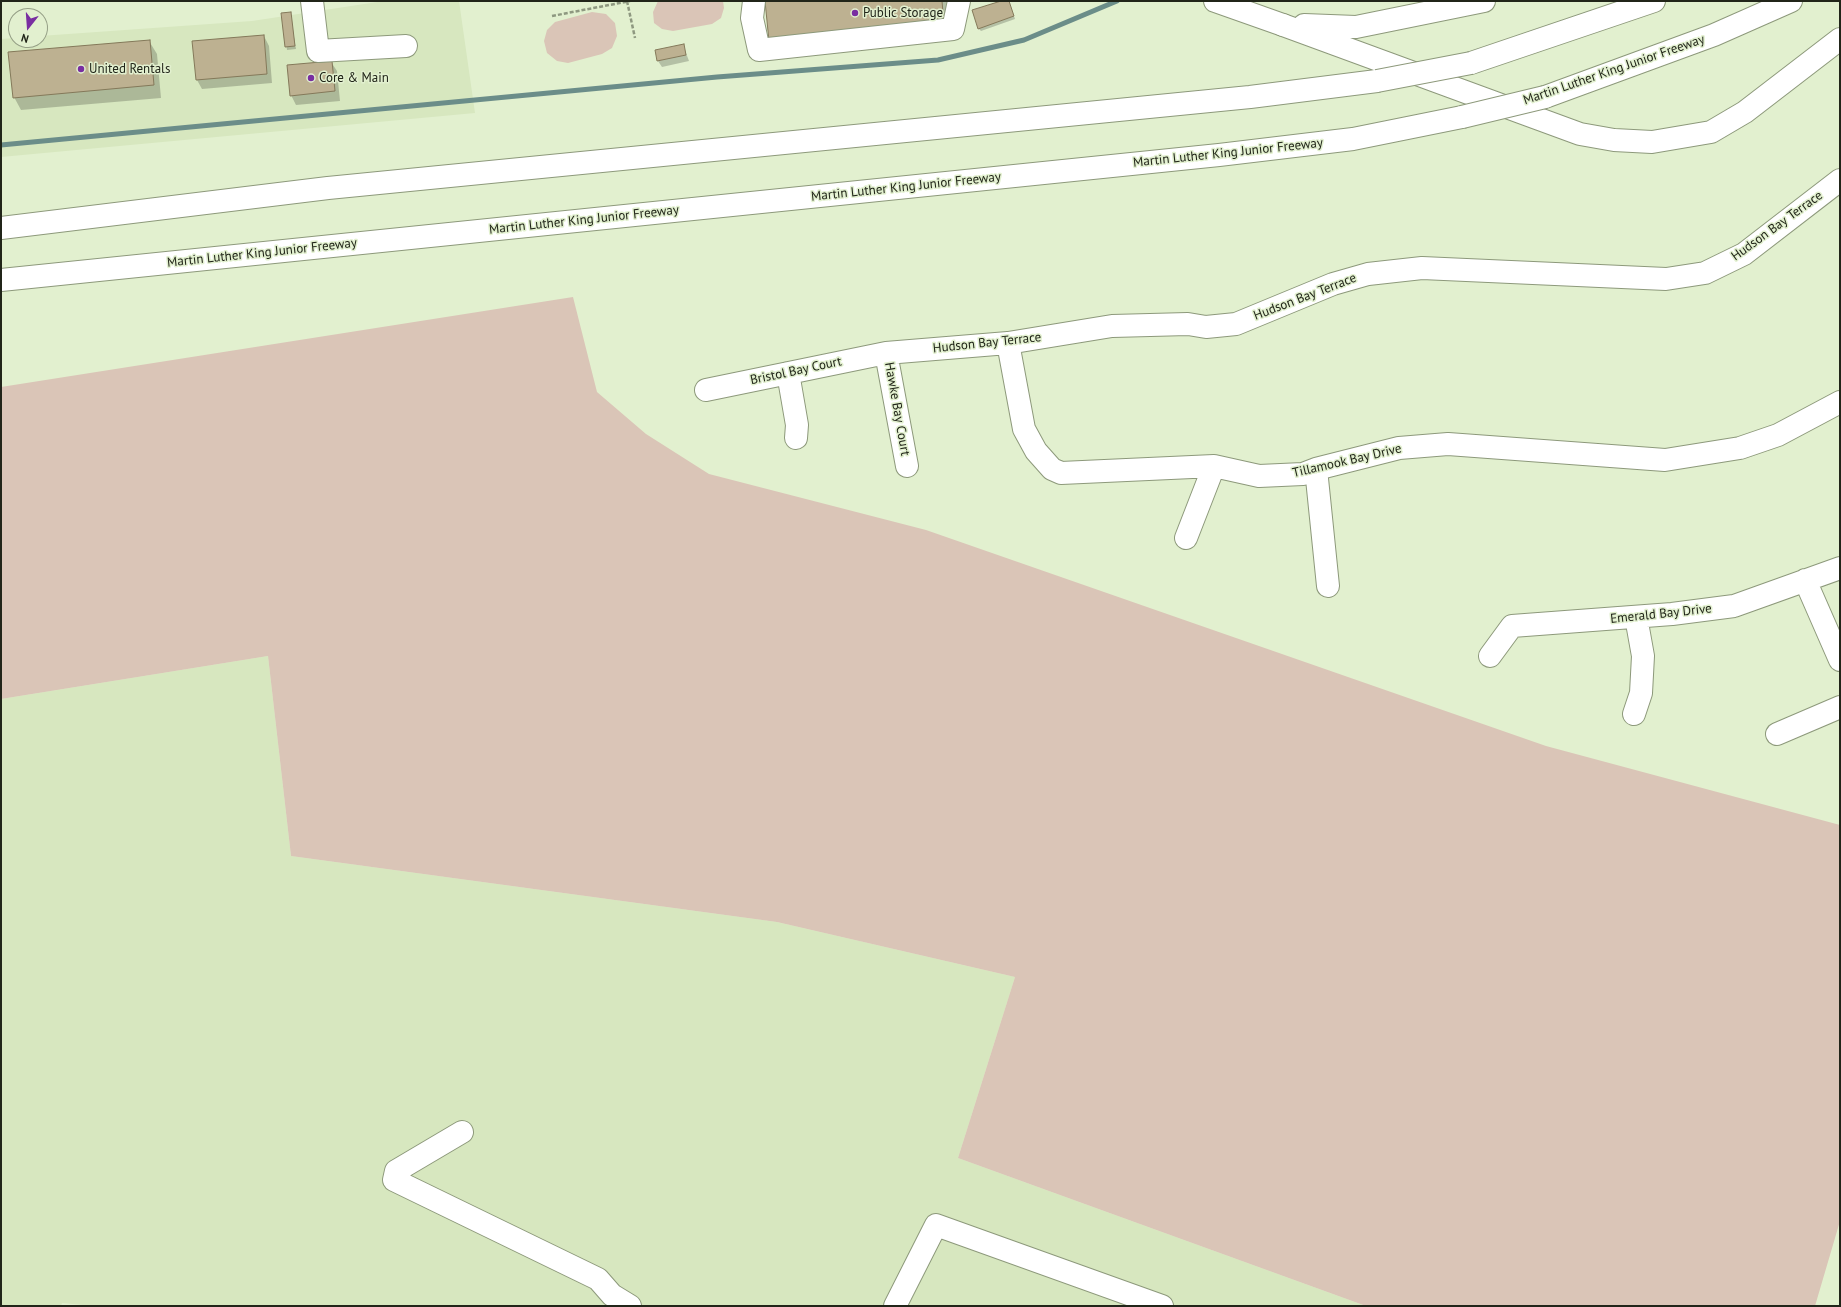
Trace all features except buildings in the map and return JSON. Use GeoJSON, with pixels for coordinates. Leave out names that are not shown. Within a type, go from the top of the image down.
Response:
{"type":"FeatureCollection","features":[{"type":"Feature","properties":{"kind":"main road"},"geometry":{"type":"LineString","coordinates":[[312,1],[318,51],[406,46]]}},
{"type":"Feature","properties":{"kind":"main road"},"geometry":{"type":"LineString","coordinates":[[754,1],[752,18],[759,50],[953,29],[959,1]]}},
{"type":"Feature","properties":{"kind":"main road"},"geometry":{"type":"LineString","coordinates":[[1214,1],[1580,134],[1614,140],[1652,142],[1711,132],[1745,112],[1840,39]]}},
{"type":"Feature","properties":{"kind":"main road"},"geometry":{"type":"LineString","coordinates":[[1282,25],[1356,27],[1484,1]]}},
{"type":"Feature","properties":{"kind":"main road"},"geometry":{"type":"LineString","coordinates":[[1,228],[328,188],[1250,97],[1377,81],[1471,63],[1654,1]]}},
{"type":"Feature","properties":{"kind":"main road","name":"Martin Luther King Junior Freeway"},"geometry":{"type":"LineString","coordinates":[[1,280],[1219,155],[1353,139],[1462,117],[1545,97],[1714,35],[1791,1]]}},
{"type":"Feature","properties":{"kind":"main road","name":"Hudson Bay Terrace"},"geometry":{"type":"LineString","coordinates":[[886,352],[1008,343],[1112,326],[1188,324],[1206,327],[1236,324],[1347,280],[1368,274],[1422,268],[1666,279],[1706,273],[1744,254],[1840,180]]}},
{"type":"Feature","properties":{"kind":"main road","name":"Tillamook Bay Drive"},"geometry":{"type":"LineString","coordinates":[[1008,343],[1024,429],[1036,451],[1052,469],[1061,473],[1214,466],[1259,476],[1303,474],[1316,468],[1399,448],[1448,444],[1664,460],[1740,448],[1778,435],[1840,402]]}},
{"type":"Feature","properties":{"kind":"main road","name":"Bristol Bay Court"},"geometry":{"type":"LineString","coordinates":[[706,390],[886,352]]}},
{"type":"Feature","properties":{"kind":"main road","name":"Hawke Bay Court"},"geometry":{"type":"LineString","coordinates":[[886,352],[907,466]]}},
{"type":"Feature","properties":{"kind":"main road"},"geometry":{"type":"LineString","coordinates":[[788,373],[797,425],[796,438]]}},
{"type":"Feature","properties":{"kind":"main road"},"geometry":{"type":"LineString","coordinates":[[1186,538],[1214,466]]}},
{"type":"Feature","properties":{"kind":"main road"},"geometry":{"type":"LineString","coordinates":[[1316,468],[1328,586]]}},
{"type":"Feature","properties":{"kind":"main road","name":"Emerald Bay Drive"},"geometry":{"type":"LineString","coordinates":[[1490,656],[1512,626],[1636,617],[1734,606],[1840,568]]}},
{"type":"Feature","properties":{"kind":"main road"},"geometry":{"type":"LineString","coordinates":[[1805,580],[1840,660]]}},
{"type":"Feature","properties":{"kind":"main road"},"geometry":{"type":"LineString","coordinates":[[1634,714],[1641,693],[1643,656],[1636,617]]}},
{"type":"Feature","properties":{"kind":"main road"},"geometry":{"type":"LineString","coordinates":[[1776,734],[1840,707]]}},
{"type":"Feature","properties":{"kind":"main road"},"geometry":{"type":"LineString","coordinates":[[462,1132],[396,1171],[394,1180],[598,1279],[615,1302]]}},
{"type":"Feature","properties":{"kind":"main road"},"geometry":{"type":"LineString","coordinates":[[895,1306],[936,1226],[1162,1306]]}},
{"type":"Feature","properties":{"kind":"path"},"geometry":{"type":"LineString","coordinates":[[552,16],[628,1],[635,38]]}},
{"type":"Feature","properties":{"kind":"shaded area"},"geometry":{"type":"Polygon","coordinates":[[[384,1],[459,1],[475,113],[1,157],[1,39],[8,39],[8,48],[48,48],[48,35],[252,21],[384,1]]]}},
{"type":"Feature","properties":{"kind":"shaded area"},"geometry":{"type":"Polygon","coordinates":[[[658,1],[723,1],[724,8],[721,18],[712,24],[673,31],[662,29],[654,23],[653,12],[658,1]]]}},
{"type":"Feature","properties":{"kind":"shaded area"},"geometry":{"type":"Polygon","coordinates":[[[592,12],[606,14],[615,23],[617,36],[612,48],[602,54],[568,63],[557,61],[547,53],[544,41],[547,30],[555,22],[592,12]]]}},
{"type":"Feature","properties":{"kind":"shaded area"},"geometry":{"type":"Polygon","coordinates":[[[573,297],[597,392],[646,434],[709,474],[926,530],[1546,746],[1840,825],[1840,1221],[1815,1306],[1366,1306],[958,1158],[1015,977],[777,922],[291,856],[268,656],[1,699],[1,387],[573,297]]]}},
{"type":"Feature","properties":{"kind":"shaded area"},"geometry":{"type":"Polygon","coordinates":[[[268,656],[291,856],[777,922],[1015,977],[958,1158],[1366,1306],[93,1306],[62,1303],[61,1306],[1,1306],[1,699],[268,656]]]}},
{"type":"Feature","properties":{"kind":"waterway"},"geometry":{"type":"LineString","coordinates":[[1,145],[717,77],[938,60],[1024,40],[1117,1]]}},
{"type":"Feature","properties":{"kind":"place","name":"Public Storage"},"geometry":{"type":"Point","coordinates":[855,13]}},
{"type":"Feature","properties":{"kind":"place","name":"United Rentals"},"geometry":{"type":"Point","coordinates":[81,69]}},
{"type":"Feature","properties":{"kind":"place","name":"Core & Main"},"geometry":{"type":"Point","coordinates":[311,78]}}]}
